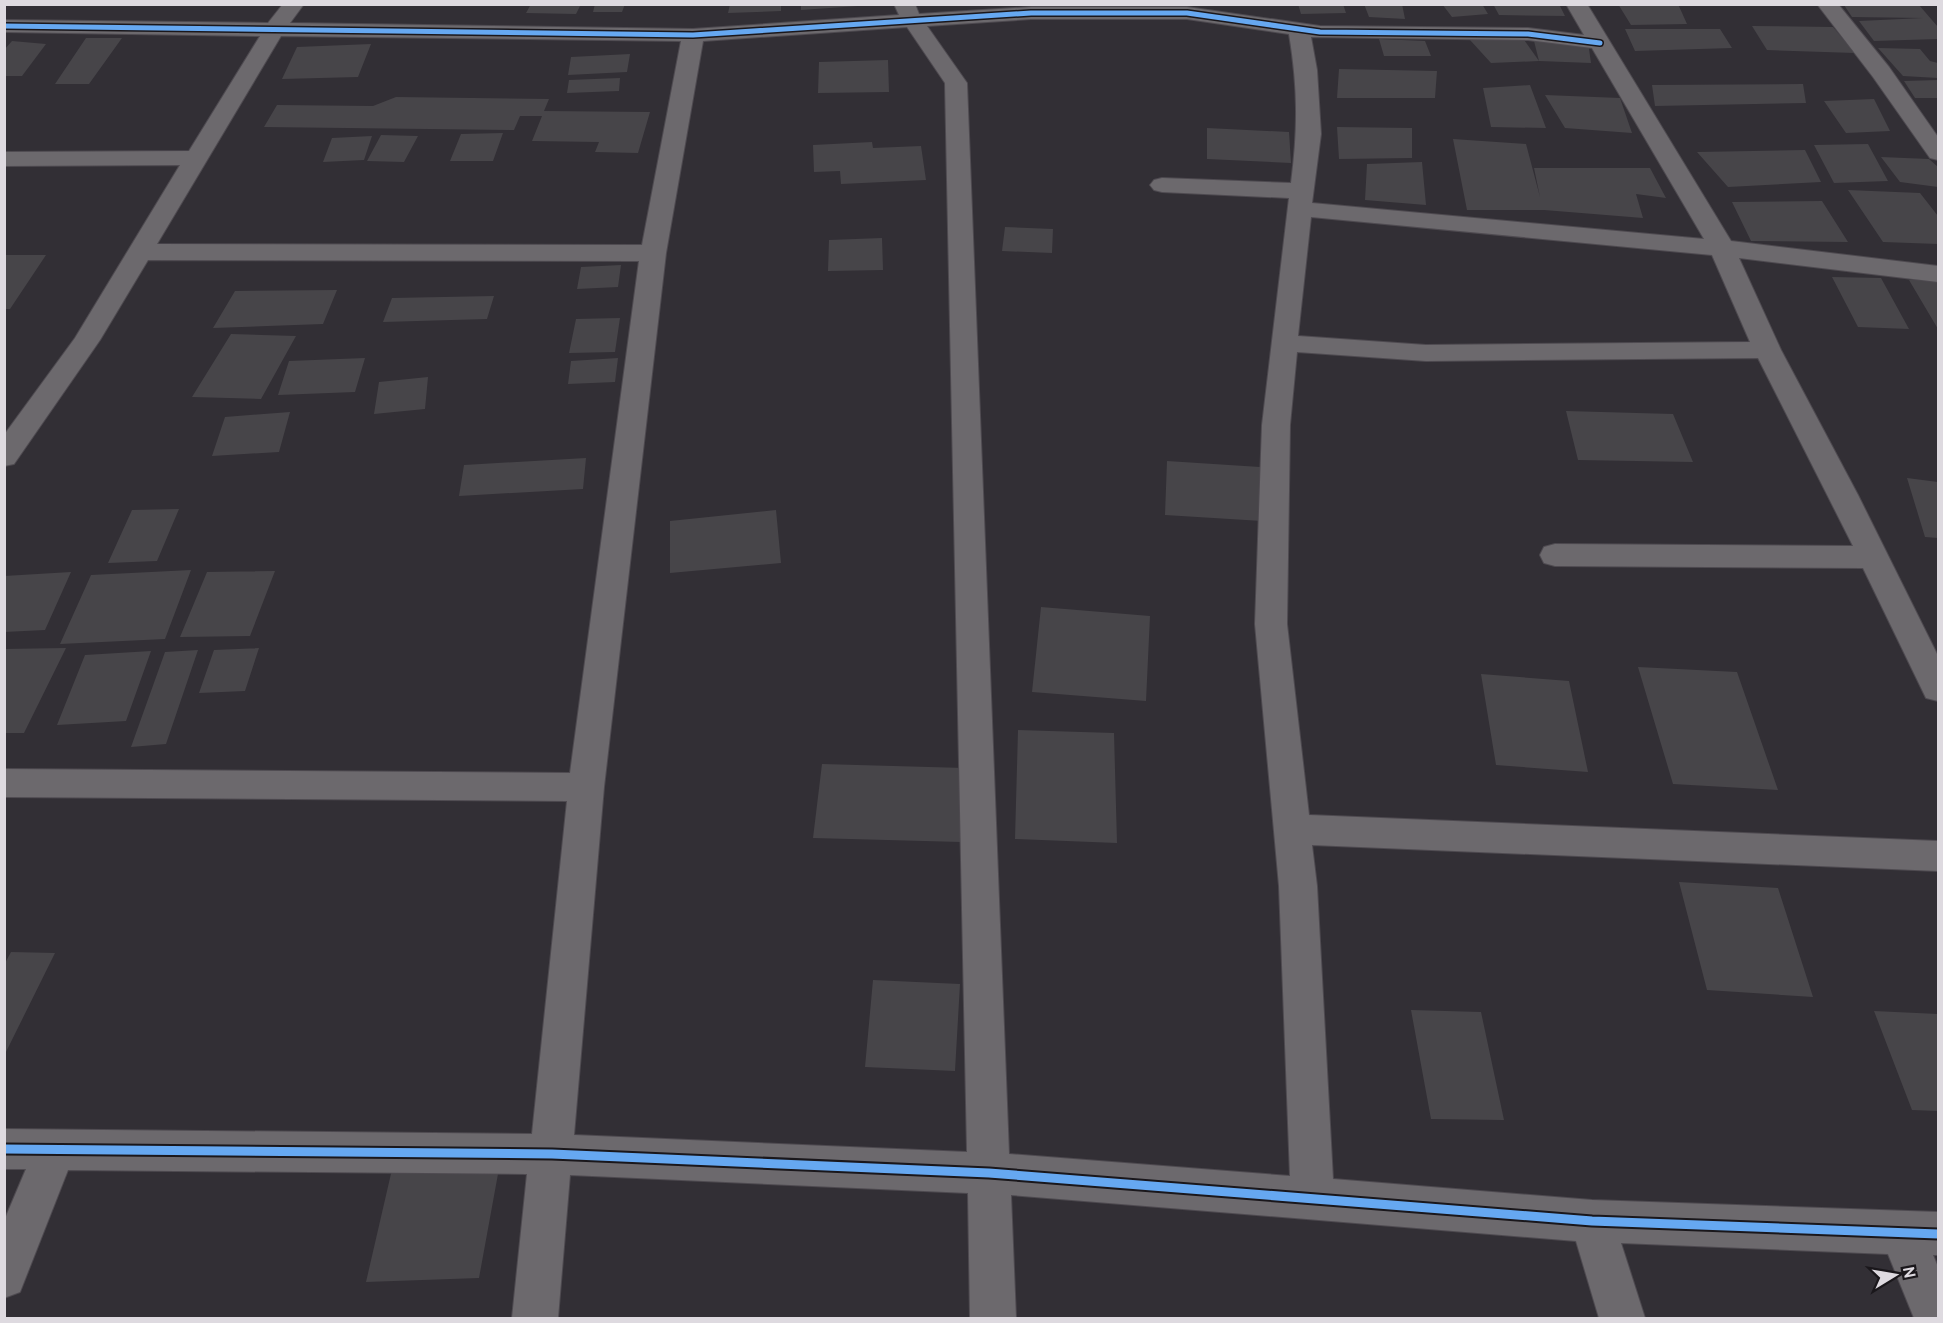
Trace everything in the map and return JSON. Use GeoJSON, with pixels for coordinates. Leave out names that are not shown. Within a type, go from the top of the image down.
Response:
{"type":"FeatureCollection","features":[{"type":"Feature","properties":{"kind":"street"},"geometry":{"type":"LineString","coordinates":[[6,28],[30,4]]}},
{"type":"Feature","properties":{"kind":"street"},"geometry":{"type":"LineString","coordinates":[[4,457],[87,340],[273,31],[294,4]]}},
{"type":"Feature","properties":{"kind":"street"},"geometry":{"type":"LineString","coordinates":[[1576,4],[1722,248],[1767,350],[1938,689]]}},
{"type":"Feature","properties":{"kind":"street"},"geometry":{"type":"LineString","coordinates":[[1827,4],[1881,72],[1938,153]]}},
{"type":"Feature","properties":{"kind":"street"},"geometry":{"type":"LineString","coordinates":[[6,28],[693,35],[908,12],[1018,9],[1262,14],[1299,30],[1388,34],[1528,34],[1600,43]]}},
{"type":"Feature","properties":{"kind":"street"},"geometry":{"type":"LineString","coordinates":[[908,12],[956,83],[993,1318]]}},
{"type":"Feature","properties":{"kind":"street"},"geometry":{"type":"LineString","coordinates":[[1299,30],[1306,70],[1309,134],[1276,425],[1271,624],[1298,885],[1312,1199]]}},
{"type":"Feature","properties":{"kind":"street"},"geometry":{"type":"LineString","coordinates":[[535,1318],[586,787],[653,253],[693,35]]}},
{"type":"Feature","properties":{"kind":"street"},"geometry":{"type":"LineString","coordinates":[[4,159],[195,158]]}},
{"type":"Feature","properties":{"kind":"street"},"geometry":{"type":"LineString","coordinates":[[1162,185],[1938,274]]}},
{"type":"Feature","properties":{"kind":"street"},"geometry":{"type":"LineString","coordinates":[[140,252],[653,253]]}},
{"type":"Feature","properties":{"kind":"street"},"geometry":{"type":"LineString","coordinates":[[1284,343],[1426,353],[1767,350]]}},
{"type":"Feature","properties":{"kind":"street"},"geometry":{"type":"LineString","coordinates":[[1555,555],[1873,557]]}},
{"type":"Feature","properties":{"kind":"street"},"geometry":{"type":"LineString","coordinates":[[4,783],[586,787]]}},
{"type":"Feature","properties":{"kind":"street"},"geometry":{"type":"LineString","coordinates":[[1292,829],[1938,856]]}},
{"type":"Feature","properties":{"kind":"street"},"geometry":{"type":"LineString","coordinates":[[4,1149],[552,1154],[989,1173],[1592,1221],[1920,1233],[1937,1318]]}},
{"type":"Feature","properties":{"kind":"street"},"geometry":{"type":"LineString","coordinates":[[4,1276],[55,1149]]}},
{"type":"Feature","properties":{"kind":"street"},"geometry":{"type":"LineString","coordinates":[[1592,1221],[1622,1318]]}},
{"type":"Feature","properties":{"kind":"building"},"geometry":{"type":"Polygon","coordinates":[[[531,4],[581,4],[576,14],[526,13],[531,4]]]}},
{"type":"Feature","properties":{"kind":"building"},"geometry":{"type":"Polygon","coordinates":[[[595,4],[625,4],[622,12],[593,12],[595,4]]]}},
{"type":"Feature","properties":{"kind":"building"},"geometry":{"type":"Polygon","coordinates":[[[730,4],[781,4],[781,11],[728,13],[730,4]]]}},
{"type":"Feature","properties":{"kind":"building"},"geometry":{"type":"Polygon","coordinates":[[[801,4],[858,4],[858,6],[801,10],[801,4]]]}},
{"type":"Feature","properties":{"kind":"building"},"geometry":{"type":"Polygon","coordinates":[[[1298,4],[1343,4],[1346,13],[1301,14],[1298,4]]]}},
{"type":"Feature","properties":{"kind":"building"},"geometry":{"type":"Polygon","coordinates":[[[1364,4],[1402,4],[1405,19],[1369,17],[1364,4]]]}},
{"type":"Feature","properties":{"kind":"building"},"geometry":{"type":"Polygon","coordinates":[[[1442,4],[1482,4],[1488,14],[1452,17],[1442,4]]]}},
{"type":"Feature","properties":{"kind":"building"},"geometry":{"type":"Polygon","coordinates":[[[1493,4],[1559,4],[1565,16],[1499,15],[1493,4]]]}},
{"type":"Feature","properties":{"kind":"building"},"geometry":{"type":"Polygon","coordinates":[[[1618,4],[1678,4],[1687,24],[1631,25],[1618,4]]]}},
{"type":"Feature","properties":{"kind":"building"},"geometry":{"type":"Polygon","coordinates":[[[1844,5],[1919,5],[1938,27],[1938,39],[1874,41],[1859,21],[1923,18],[1852,17],[1844,5]]]}},
{"type":"Feature","properties":{"kind":"building"},"geometry":{"type":"Polygon","coordinates":[[[1752,26],[1833,27],[1855,53],[1767,50],[1752,26]]]}},
{"type":"Feature","properties":{"kind":"building"},"geometry":{"type":"Polygon","coordinates":[[[1625,29],[1720,29],[1732,48],[1635,51],[1625,29]]]}},
{"type":"Feature","properties":{"kind":"building"},"geometry":{"type":"Polygon","coordinates":[[[1520,34],[1539,61],[1491,63],[1470,40],[1520,34]]]}},
{"type":"Feature","properties":{"kind":"building"},"geometry":{"type":"Polygon","coordinates":[[[86,38],[122,38],[89,84],[55,84],[86,38]]]}},
{"type":"Feature","properties":{"kind":"building"},"geometry":{"type":"Polygon","coordinates":[[[1379,39],[1425,41],[1431,56],[1384,56],[1379,39]]]}},
{"type":"Feature","properties":{"kind":"building"},"geometry":{"type":"Polygon","coordinates":[[[12,41],[46,44],[22,76],[4,76],[4,50],[12,41]]]}},
{"type":"Feature","properties":{"kind":"building"},"geometry":{"type":"Polygon","coordinates":[[[1534,41],[1588,42],[1591,63],[1539,61],[1534,41]]]}},
{"type":"Feature","properties":{"kind":"building"},"geometry":{"type":"Polygon","coordinates":[[[371,44],[358,77],[282,79],[297,47],[371,44]]]}},
{"type":"Feature","properties":{"kind":"building"},"geometry":{"type":"Polygon","coordinates":[[[1878,48],[1920,49],[1930,61],[1938,63],[1938,78],[1903,76],[1878,48]]]}},
{"type":"Feature","properties":{"kind":"building"},"geometry":{"type":"Polygon","coordinates":[[[630,54],[627,72],[568,75],[571,57],[630,54]]]}},
{"type":"Feature","properties":{"kind":"building"},"geometry":{"type":"Polygon","coordinates":[[[888,60],[889,92],[818,93],[819,62],[888,60]]]}},
{"type":"Feature","properties":{"kind":"building"},"geometry":{"type":"Polygon","coordinates":[[[1339,69],[1437,71],[1435,98],[1337,98],[1339,69]]]}},
{"type":"Feature","properties":{"kind":"building"},"geometry":{"type":"Polygon","coordinates":[[[620,78],[619,91],[567,93],[569,80],[620,78]]]}},
{"type":"Feature","properties":{"kind":"building"},"geometry":{"type":"Polygon","coordinates":[[[1938,80],[1938,98],[1915,98],[1904,81],[1938,80]]]}},
{"type":"Feature","properties":{"kind":"building"},"geometry":{"type":"Polygon","coordinates":[[[1803,84],[1806,103],[1655,106],[1652,85],[1803,84]]]}},
{"type":"Feature","properties":{"kind":"building"},"geometry":{"type":"Polygon","coordinates":[[[1530,85],[1546,128],[1491,127],[1483,88],[1530,85]]]}},
{"type":"Feature","properties":{"kind":"building"},"geometry":{"type":"Polygon","coordinates":[[[1545,95],[1620,98],[1632,133],[1565,128],[1545,95]]]}},
{"type":"Feature","properties":{"kind":"building"},"geometry":{"type":"Polygon","coordinates":[[[396,97],[549,99],[544,111],[650,112],[638,153],[595,152],[599,142],[532,141],[542,116],[520,116],[514,130],[264,127],[277,105],[373,106],[396,97]]]}},
{"type":"Feature","properties":{"kind":"building"},"geometry":{"type":"Polygon","coordinates":[[[1874,99],[1890,131],[1846,133],[1824,101],[1874,99]]]}},
{"type":"Feature","properties":{"kind":"building"},"geometry":{"type":"Polygon","coordinates":[[[1337,127],[1412,128],[1412,158],[1339,159],[1337,127]]]}},
{"type":"Feature","properties":{"kind":"building"},"geometry":{"type":"Polygon","coordinates":[[[1207,128],[1289,132],[1291,163],[1207,159],[1207,128]]]}},
{"type":"Feature","properties":{"kind":"building"},"geometry":{"type":"Polygon","coordinates":[[[503,133],[493,161],[450,161],[461,134],[503,133]]]}},
{"type":"Feature","properties":{"kind":"building"},"geometry":{"type":"Polygon","coordinates":[[[381,135],[418,136],[404,162],[367,161],[381,135]]]}},
{"type":"Feature","properties":{"kind":"building"},"geometry":{"type":"Polygon","coordinates":[[[372,136],[364,160],[323,162],[332,138],[372,136]]]}},
{"type":"Feature","properties":{"kind":"building"},"geometry":{"type":"Polygon","coordinates":[[[1453,139],[1526,144],[1540,197],[1534,168],[1650,168],[1666,198],[1636,194],[1643,218],[1544,210],[1467,210],[1453,139]]]}},
{"type":"Feature","properties":{"kind":"building"},"geometry":{"type":"Polygon","coordinates":[[[872,142],[873,148],[921,146],[926,180],[841,184],[840,171],[814,172],[813,145],[872,142]]]}},
{"type":"Feature","properties":{"kind":"building"},"geometry":{"type":"Polygon","coordinates":[[[1868,144],[1888,181],[1834,183],[1814,145],[1868,144]]]}},
{"type":"Feature","properties":{"kind":"building"},"geometry":{"type":"Polygon","coordinates":[[[1805,150],[1821,182],[1728,187],[1697,152],[1805,150]]]}},
{"type":"Feature","properties":{"kind":"building"},"geometry":{"type":"Polygon","coordinates":[[[1881,157],[1929,159],[1938,167],[1938,187],[1900,182],[1881,157]]]}},
{"type":"Feature","properties":{"kind":"building"},"geometry":{"type":"Polygon","coordinates":[[[1422,162],[1426,205],[1365,200],[1367,164],[1422,162]]]}},
{"type":"Feature","properties":{"kind":"building"},"geometry":{"type":"Polygon","coordinates":[[[1848,190],[1920,193],[1938,216],[1938,244],[1883,242],[1848,190]]]}},
{"type":"Feature","properties":{"kind":"building"},"geometry":{"type":"Polygon","coordinates":[[[1822,201],[1848,242],[1751,241],[1732,202],[1822,201]]]}},
{"type":"Feature","properties":{"kind":"building"},"geometry":{"type":"Polygon","coordinates":[[[1005,227],[1053,229],[1052,253],[1002,251],[1005,227]]]}},
{"type":"Feature","properties":{"kind":"building"},"geometry":{"type":"Polygon","coordinates":[[[882,238],[883,270],[828,271],[829,240],[882,238]]]}},
{"type":"Feature","properties":{"kind":"building"},"geometry":{"type":"Polygon","coordinates":[[[4,255],[46,255],[10,309],[4,309],[4,255]]]}},
{"type":"Feature","properties":{"kind":"building"},"geometry":{"type":"Polygon","coordinates":[[[621,265],[618,287],[577,289],[581,267],[621,265]]]}},
{"type":"Feature","properties":{"kind":"building"},"geometry":{"type":"Polygon","coordinates":[[[1832,277],[1881,278],[1909,329],[1858,327],[1832,277]]]}},
{"type":"Feature","properties":{"kind":"building"},"geometry":{"type":"Polygon","coordinates":[[[1909,280],[1938,280],[1938,329],[1909,280]]]}},
{"type":"Feature","properties":{"kind":"building"},"geometry":{"type":"Polygon","coordinates":[[[337,290],[323,324],[213,328],[235,291],[337,290]]]}},
{"type":"Feature","properties":{"kind":"building"},"geometry":{"type":"Polygon","coordinates":[[[494,296],[487,319],[383,322],[392,298],[494,296]]]}},
{"type":"Feature","properties":{"kind":"building"},"geometry":{"type":"Polygon","coordinates":[[[620,318],[615,352],[569,353],[576,319],[620,318]]]}},
{"type":"Feature","properties":{"kind":"building"},"geometry":{"type":"Polygon","coordinates":[[[231,334],[296,336],[261,399],[192,397],[231,334]]]}},
{"type":"Feature","properties":{"kind":"building"},"geometry":{"type":"Polygon","coordinates":[[[365,358],[355,392],[278,395],[289,361],[365,358]]]}},
{"type":"Feature","properties":{"kind":"building"},"geometry":{"type":"Polygon","coordinates":[[[618,358],[615,382],[568,384],[571,361],[618,358]]]}},
{"type":"Feature","properties":{"kind":"building"},"geometry":{"type":"Polygon","coordinates":[[[428,377],[425,409],[374,414],[379,382],[428,377]]]}},
{"type":"Feature","properties":{"kind":"building"},"geometry":{"type":"Polygon","coordinates":[[[1566,411],[1673,414],[1693,462],[1578,460],[1566,411]]]}},
{"type":"Feature","properties":{"kind":"building"},"geometry":{"type":"Polygon","coordinates":[[[290,412],[279,452],[212,456],[225,417],[290,412]]]}},
{"type":"Feature","properties":{"kind":"building"},"geometry":{"type":"Polygon","coordinates":[[[586,458],[583,489],[459,496],[464,465],[586,458]]]}},
{"type":"Feature","properties":{"kind":"building"},"geometry":{"type":"Polygon","coordinates":[[[1167,461],[1260,467],[1262,521],[1165,515],[1167,461]]]}},
{"type":"Feature","properties":{"kind":"building"},"geometry":{"type":"Polygon","coordinates":[[[1907,478],[1938,482],[1938,538],[1925,537],[1907,478]]]}},
{"type":"Feature","properties":{"kind":"building"},"geometry":{"type":"Polygon","coordinates":[[[179,509],[157,561],[108,563],[132,510],[179,509]]]}},
{"type":"Feature","properties":{"kind":"building"},"geometry":{"type":"Polygon","coordinates":[[[776,510],[781,563],[670,573],[670,521],[776,510]]]}},
{"type":"Feature","properties":{"kind":"building"},"geometry":{"type":"Polygon","coordinates":[[[191,570],[165,639],[60,644],[91,575],[191,570]]]}},
{"type":"Feature","properties":{"kind":"building"},"geometry":{"type":"Polygon","coordinates":[[[275,571],[250,636],[180,637],[207,572],[275,571]]]}},
{"type":"Feature","properties":{"kind":"building"},"geometry":{"type":"Polygon","coordinates":[[[71,572],[45,630],[4,632],[4,576],[71,572]]]}},
{"type":"Feature","properties":{"kind":"building"},"geometry":{"type":"Polygon","coordinates":[[[1041,607],[1150,616],[1146,701],[1032,692],[1041,607]]]}},
{"type":"Feature","properties":{"kind":"building"},"geometry":{"type":"Polygon","coordinates":[[[66,648],[24,733],[4,733],[4,649],[66,648]]]}},
{"type":"Feature","properties":{"kind":"building"},"geometry":{"type":"Polygon","coordinates":[[[259,648],[245,691],[199,693],[214,650],[259,648]]]}},
{"type":"Feature","properties":{"kind":"building"},"geometry":{"type":"Polygon","coordinates":[[[198,650],[166,744],[131,747],[165,652],[198,650]]]}},
{"type":"Feature","properties":{"kind":"building"},"geometry":{"type":"Polygon","coordinates":[[[151,651],[126,721],[57,725],[85,655],[151,651]]]}},
{"type":"Feature","properties":{"kind":"building"},"geometry":{"type":"Polygon","coordinates":[[[1638,667],[1737,672],[1778,790],[1673,784],[1638,667]]]}},
{"type":"Feature","properties":{"kind":"building"},"geometry":{"type":"Polygon","coordinates":[[[1481,674],[1569,681],[1588,772],[1496,765],[1481,674]]]}},
{"type":"Feature","properties":{"kind":"building"},"geometry":{"type":"Polygon","coordinates":[[[1018,730],[1114,733],[1117,843],[1015,839],[1018,730]]]}},
{"type":"Feature","properties":{"kind":"building"},"geometry":{"type":"Polygon","coordinates":[[[822,764],[965,768],[961,842],[813,838],[822,764]]]}},
{"type":"Feature","properties":{"kind":"building"},"geometry":{"type":"Polygon","coordinates":[[[1679,882],[1778,888],[1813,997],[1707,990],[1679,882]]]}},
{"type":"Feature","properties":{"kind":"building"},"geometry":{"type":"Polygon","coordinates":[[[11,952],[55,953],[4,1056],[4,965],[11,952]]]}},
{"type":"Feature","properties":{"kind":"building"},"geometry":{"type":"Polygon","coordinates":[[[873,980],[960,984],[955,1071],[865,1067],[873,980]]]}},
{"type":"Feature","properties":{"kind":"building"},"geometry":{"type":"Polygon","coordinates":[[[1411,1010],[1481,1012],[1504,1120],[1431,1119],[1411,1010]]]}},
{"type":"Feature","properties":{"kind":"building"},"geometry":{"type":"Polygon","coordinates":[[[1874,1011],[1938,1014],[1938,1111],[1912,1110],[1874,1011]]]}},
{"type":"Feature","properties":{"kind":"building"},"geometry":{"type":"Polygon","coordinates":[[[500,1163],[479,1278],[366,1282],[393,1165],[500,1163]]]}},
{"type":"Feature","properties":{"kind":"cycle path"},"geometry":{"type":"LineString","coordinates":[[4,26],[693,35],[1031,13],[1187,13],[1320,32],[1528,34],[1600,43]]}},
{"type":"Feature","properties":{"kind":"cycle path"},"geometry":{"type":"LineString","coordinates":[[4,1149],[552,1154],[989,1173],[1592,1221],[1938,1234]]}}]}
